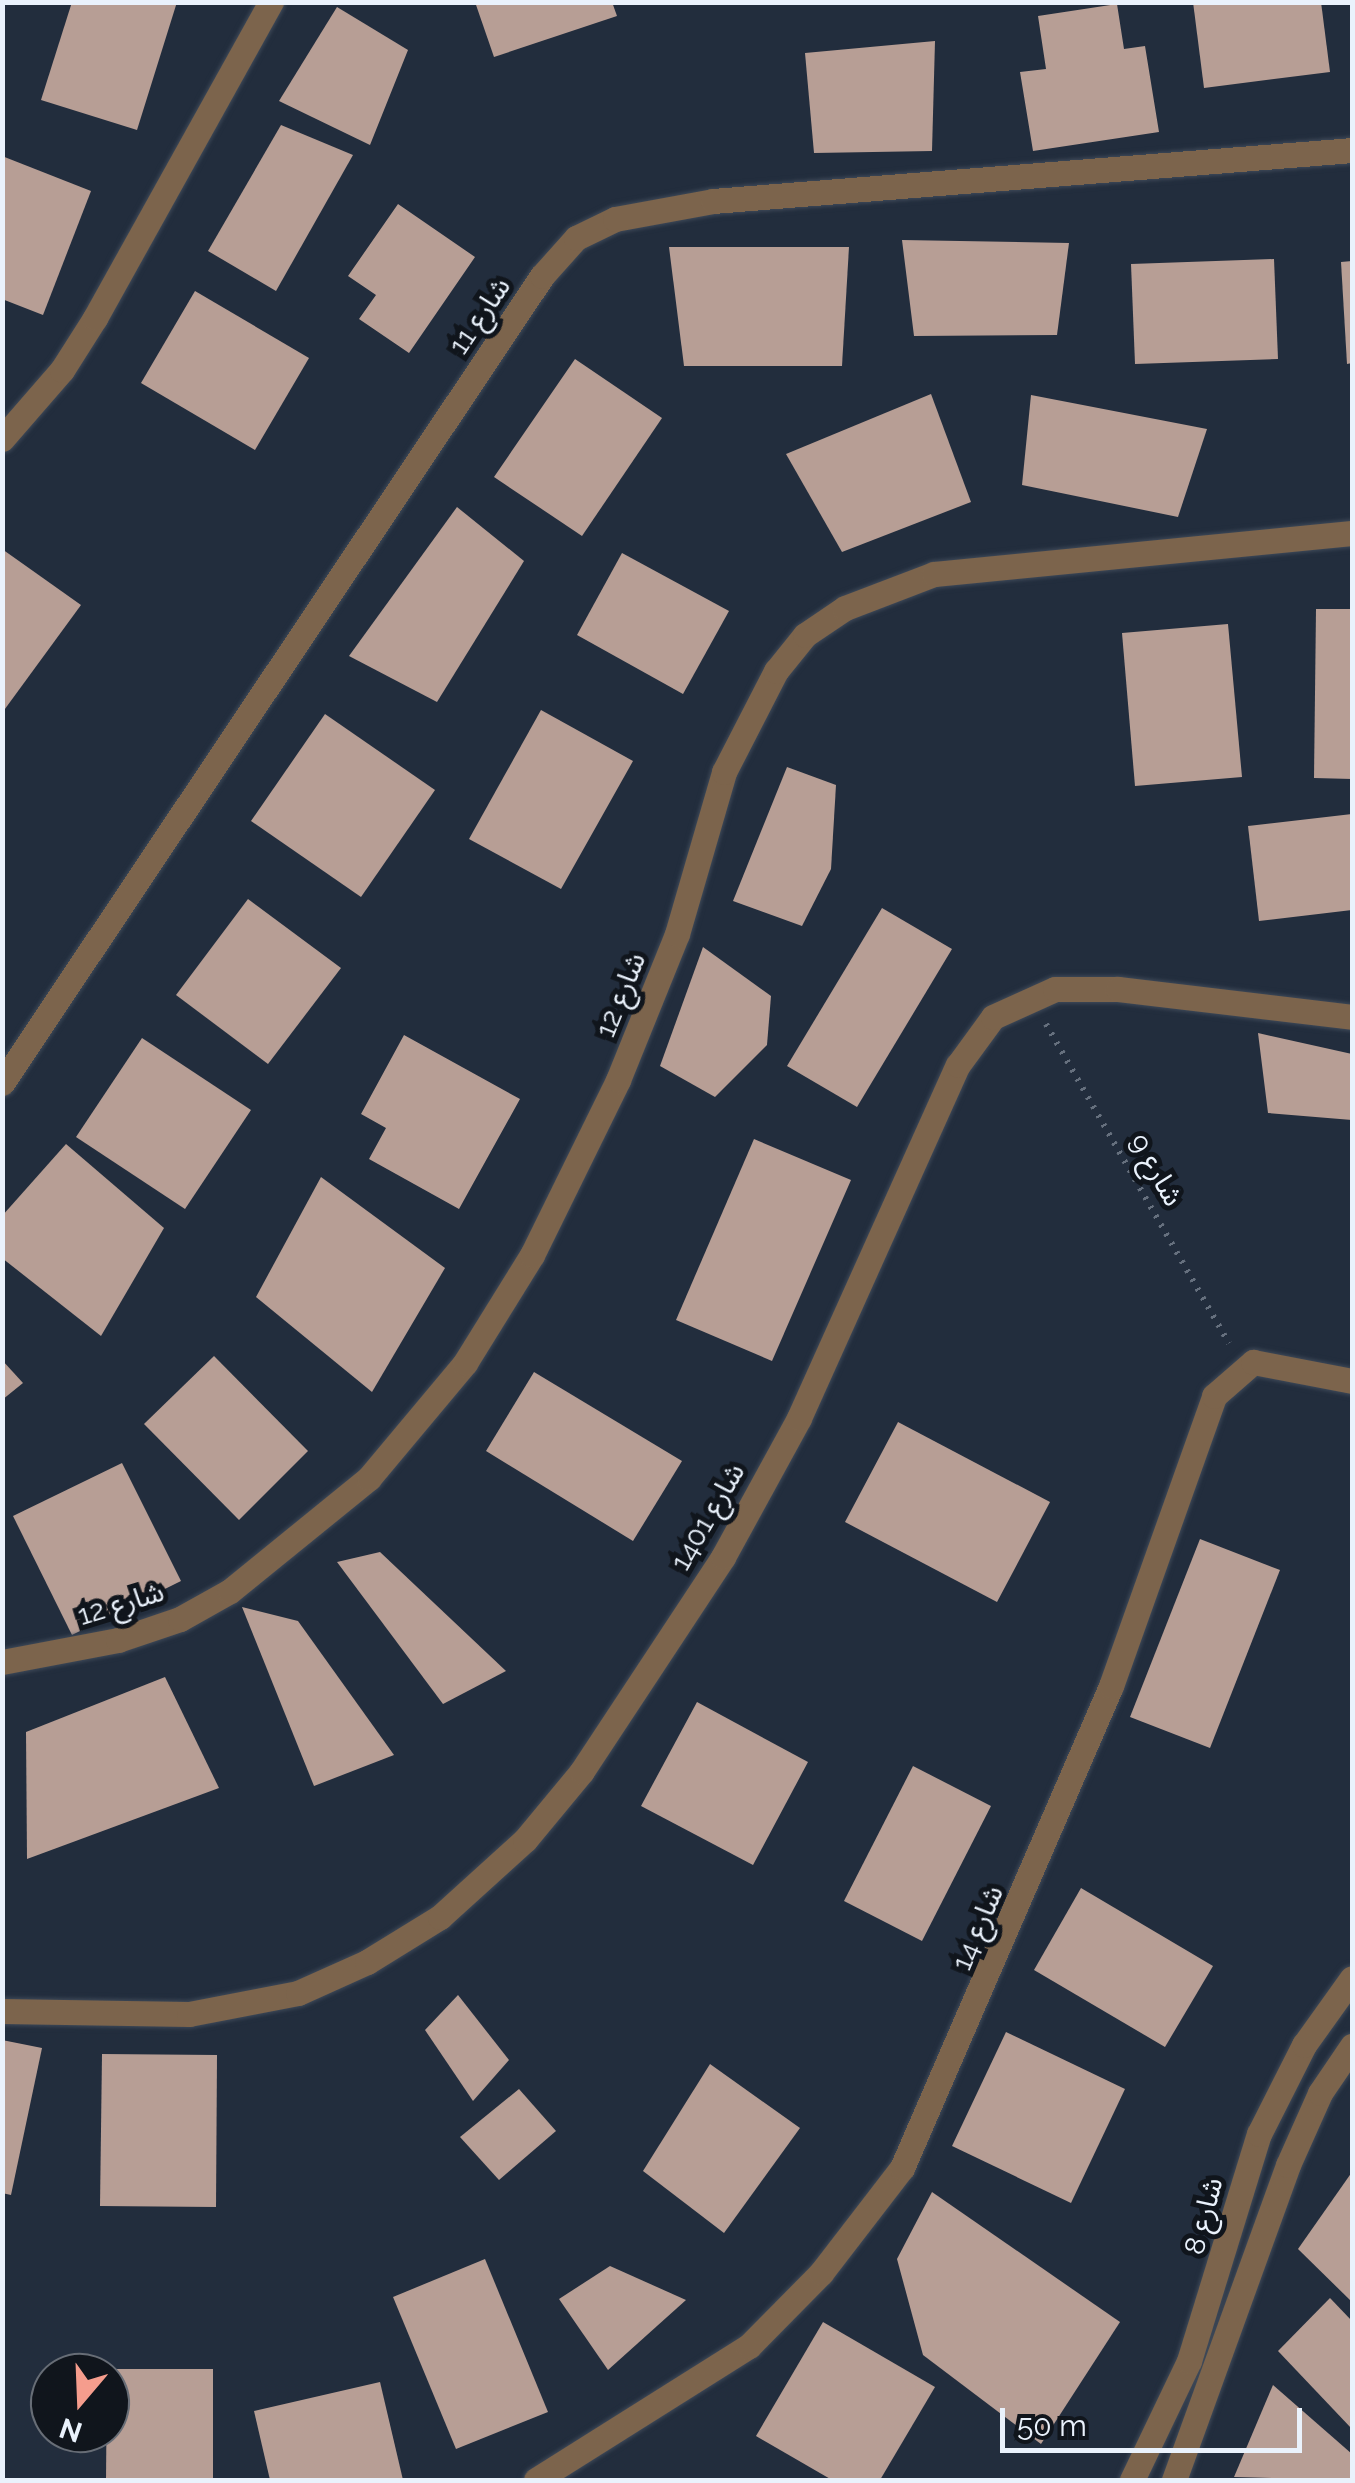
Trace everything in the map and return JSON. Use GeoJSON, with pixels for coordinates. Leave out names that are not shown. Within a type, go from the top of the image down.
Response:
{"type":"FeatureCollection","features":[{"type":"Feature","properties":{"kind":"street"},"geometry":{"type":"LineString","coordinates":[[2,438],[62,370],[95,318],[271,2]]}},
{"type":"Feature","properties":{"kind":"street","name":"شارع 11"},"geometry":{"type":"LineString","coordinates":[[2,1083],[542,276],[576,238],[615,220],[713,201],[1352,150]]}},
{"type":"Feature","properties":{"kind":"street","name":"شارع 12"},"geometry":{"type":"LineString","coordinates":[[2,1662],[118,1640],[180,1619],[230,1591],[369,1478],[465,1363],[532,1254],[618,1080],[677,934],[724,772],[776,671],[805,635],[845,608],[934,574],[1352,533]]}},
{"type":"Feature","properties":{"kind":"street","name":"شارع 1401"},"geometry":{"type":"LineString","coordinates":[[2,2011],[188,2014],[298,1993],[367,1962],[440,1918],[525,1840],[582,1771],[723,1556],[799,1418],[958,1065],[993,1017],[1030,996],[1118,988],[1352,1016]]}},
{"type":"Feature","properties":{"kind":"street"},"geometry":{"type":"LineString","coordinates":[[1242,1366],[1276,1364],[1352,1382]]}},
{"type":"Feature","properties":{"kind":"street","name":"شارع 14"},"geometry":{"type":"LineString","coordinates":[[536,2480],[749,2346],[820,2273],[902,2168],[1110,1686],[1214,1396],[1242,1366]]}},
{"type":"Feature","properties":{"kind":"street","name":"شارع 8"},"geometry":{"type":"LineString","coordinates":[[1132,2480],[1189,2361],[1259,2134],[1304,2046],[1352,1978]]}},
{"type":"Feature","properties":{"kind":"street"},"geometry":{"type":"LineString","coordinates":[[1174,2480],[1288,2165],[1320,2094],[1352,2046]]}},
{"type":"Feature","properties":{"kind":"path","name":"شارع 9"},"geometry":{"type":"LineString","coordinates":[[1030,996],[1242,1366]]}},
{"type":"Feature","properties":{"kind":"building"},"geometry":{"type":"Polygon","coordinates":[[[72,2],[177,2],[137,130],[41,100],[72,2]]]}},
{"type":"Feature","properties":{"kind":"building"},"geometry":{"type":"Polygon","coordinates":[[[475,2],[612,2],[617,16],[494,57],[475,2]]]}},
{"type":"Feature","properties":{"kind":"building"},"geometry":{"type":"Polygon","coordinates":[[[1193,2],[1321,2],[1330,72],[1204,88],[1193,2]]]}},
{"type":"Feature","properties":{"kind":"building"},"geometry":{"type":"Polygon","coordinates":[[[1117,4],[1124,49],[1145,46],[1159,132],[1033,151],[1020,72],[1046,69],[1038,16],[1117,4]]]}},
{"type":"Feature","properties":{"kind":"building"},"geometry":{"type":"Polygon","coordinates":[[[337,7],[408,50],[370,145],[279,101],[337,7]]]}},
{"type":"Feature","properties":{"kind":"building"},"geometry":{"type":"Polygon","coordinates":[[[935,41],[932,151],[814,153],[805,53],[935,41]]]}},
{"type":"Feature","properties":{"kind":"building"},"geometry":{"type":"Polygon","coordinates":[[[281,125],[353,155],[276,291],[208,251],[281,125]]]}},
{"type":"Feature","properties":{"kind":"building"},"geometry":{"type":"Polygon","coordinates":[[[2,156],[91,191],[43,315],[2,299],[2,156]]]}},
{"type":"Feature","properties":{"kind":"building"},"geometry":{"type":"Polygon","coordinates":[[[398,204],[475,257],[409,353],[359,319],[376,295],[348,276],[398,204]]]}},
{"type":"Feature","properties":{"kind":"building"},"geometry":{"type":"Polygon","coordinates":[[[902,240],[1069,243],[1057,335],[914,336],[902,240]]]}},
{"type":"Feature","properties":{"kind":"building"},"geometry":{"type":"Polygon","coordinates":[[[669,247],[849,247],[842,366],[684,366],[669,247]]]}},
{"type":"Feature","properties":{"kind":"building"},"geometry":{"type":"Polygon","coordinates":[[[1274,259],[1278,359],[1135,364],[1131,264],[1274,259]]]}},
{"type":"Feature","properties":{"kind":"building"},"geometry":{"type":"Polygon","coordinates":[[[1352,261],[1352,363],[1347,364],[1341,262],[1352,261]]]}},
{"type":"Feature","properties":{"kind":"building"},"geometry":{"type":"Polygon","coordinates":[[[195,291],[309,358],[255,450],[141,383],[195,291]]]}},
{"type":"Feature","properties":{"kind":"building"},"geometry":{"type":"Polygon","coordinates":[[[575,359],[662,418],[582,536],[494,477],[575,359]]]}},
{"type":"Feature","properties":{"kind":"building"},"geometry":{"type":"Polygon","coordinates":[[[931,394],[971,502],[842,552],[786,454],[931,394]]]}},
{"type":"Feature","properties":{"kind":"building"},"geometry":{"type":"Polygon","coordinates":[[[1031,395],[1207,429],[1178,517],[1022,485],[1031,395]]]}},
{"type":"Feature","properties":{"kind":"building"},"geometry":{"type":"Polygon","coordinates":[[[457,507],[524,561],[437,702],[349,656],[457,507]]]}},
{"type":"Feature","properties":{"kind":"building"},"geometry":{"type":"Polygon","coordinates":[[[2,549],[81,605],[2,713],[2,549]]]}},
{"type":"Feature","properties":{"kind":"building"},"geometry":{"type":"Polygon","coordinates":[[[622,553],[729,611],[683,694],[577,635],[622,553]]]}},
{"type":"Feature","properties":{"kind":"building"},"geometry":{"type":"Polygon","coordinates":[[[1316,609],[1352,609],[1352,779],[1314,778],[1316,609]]]}},
{"type":"Feature","properties":{"kind":"building"},"geometry":{"type":"Polygon","coordinates":[[[1228,624],[1242,777],[1135,786],[1122,633],[1228,624]]]}},
{"type":"Feature","properties":{"kind":"building"},"geometry":{"type":"Polygon","coordinates":[[[541,710],[633,761],[561,889],[469,839],[541,710]]]}},
{"type":"Feature","properties":{"kind":"building"},"geometry":{"type":"Polygon","coordinates":[[[325,714],[435,790],[361,897],[251,821],[325,714]]]}},
{"type":"Feature","properties":{"kind":"building"},"geometry":{"type":"Polygon","coordinates":[[[787,767],[836,785],[831,869],[802,926],[733,901],[787,767]]]}},
{"type":"Feature","properties":{"kind":"building"},"geometry":{"type":"Polygon","coordinates":[[[1352,814],[1352,910],[1259,921],[1248,826],[1352,814]]]}},
{"type":"Feature","properties":{"kind":"building"},"geometry":{"type":"Polygon","coordinates":[[[248,899],[341,968],[268,1064],[176,995],[248,899]]]}},
{"type":"Feature","properties":{"kind":"building"},"geometry":{"type":"Polygon","coordinates":[[[882,908],[952,949],[857,1107],[787,1066],[882,908]]]}},
{"type":"Feature","properties":{"kind":"building"},"geometry":{"type":"Polygon","coordinates":[[[703,947],[771,996],[767,1045],[715,1097],[660,1066],[703,947]]]}},
{"type":"Feature","properties":{"kind":"building"},"geometry":{"type":"Polygon","coordinates":[[[1258,1033],[1352,1054],[1352,1120],[1268,1113],[1258,1033]]]}},
{"type":"Feature","properties":{"kind":"building"},"geometry":{"type":"Polygon","coordinates":[[[404,1035],[520,1099],[459,1209],[369,1159],[386,1128],[361,1114],[404,1035]]]}},
{"type":"Feature","properties":{"kind":"building"},"geometry":{"type":"Polygon","coordinates":[[[142,1038],[251,1110],[185,1209],[76,1137],[142,1038]]]}},
{"type":"Feature","properties":{"kind":"building"},"geometry":{"type":"Polygon","coordinates":[[[754,1139],[851,1180],[772,1361],[676,1320],[754,1139]]]}},
{"type":"Feature","properties":{"kind":"building"},"geometry":{"type":"Polygon","coordinates":[[[66,1144],[164,1228],[101,1336],[2,1258],[2,1216],[66,1144]]]}},
{"type":"Feature","properties":{"kind":"building"},"geometry":{"type":"Polygon","coordinates":[[[321,1177],[445,1268],[372,1392],[256,1297],[321,1177]]]}},
{"type":"Feature","properties":{"kind":"building"},"geometry":{"type":"Polygon","coordinates":[[[214,1356],[308,1451],[239,1520],[144,1424],[214,1356]]]}},
{"type":"Feature","properties":{"kind":"building"},"geometry":{"type":"Polygon","coordinates":[[[2,1360],[23,1383],[2,1400],[2,1360]]]}},
{"type":"Feature","properties":{"kind":"building"},"geometry":{"type":"Polygon","coordinates":[[[534,1372],[682,1461],[633,1541],[486,1451],[534,1372]]]}},
{"type":"Feature","properties":{"kind":"building"},"geometry":{"type":"Polygon","coordinates":[[[898,1422],[1050,1502],[997,1602],[845,1522],[898,1422]]]}},
{"type":"Feature","properties":{"kind":"building"},"geometry":{"type":"Polygon","coordinates":[[[122,1463],[181,1581],[72,1635],[13,1516],[122,1463]]]}},
{"type":"Feature","properties":{"kind":"building"},"geometry":{"type":"Polygon","coordinates":[[[1200,1539],[1280,1570],[1210,1748],[1130,1717],[1200,1539]]]}},
{"type":"Feature","properties":{"kind":"building"},"geometry":{"type":"Polygon","coordinates":[[[380,1552],[506,1671],[443,1704],[337,1562],[380,1552]]]}},
{"type":"Feature","properties":{"kind":"building"},"geometry":{"type":"Polygon","coordinates":[[[242,1607],[298,1621],[394,1755],[314,1786],[242,1607]]]}},
{"type":"Feature","properties":{"kind":"building"},"geometry":{"type":"Polygon","coordinates":[[[165,1677],[219,1788],[27,1859],[26,1732],[165,1677]]]}},
{"type":"Feature","properties":{"kind":"building"},"geometry":{"type":"Polygon","coordinates":[[[697,1702],[808,1762],[753,1865],[641,1806],[697,1702]]]}},
{"type":"Feature","properties":{"kind":"building"},"geometry":{"type":"Polygon","coordinates":[[[913,1766],[991,1806],[922,1941],[844,1901],[913,1766]]]}},
{"type":"Feature","properties":{"kind":"building"},"geometry":{"type":"Polygon","coordinates":[[[1081,1888],[1213,1966],[1165,2047],[1034,1970],[1081,1888]]]}},
{"type":"Feature","properties":{"kind":"building"},"geometry":{"type":"Polygon","coordinates":[[[458,1995],[509,2060],[473,2101],[425,2030],[458,1995]]]}},
{"type":"Feature","properties":{"kind":"building"},"geometry":{"type":"Polygon","coordinates":[[[1006,2032],[1125,2089],[1071,2203],[952,2146],[1006,2032]]]}},
{"type":"Feature","properties":{"kind":"building"},"geometry":{"type":"Polygon","coordinates":[[[2,2040],[42,2048],[11,2195],[2,2193],[2,2040]]]}},
{"type":"Feature","properties":{"kind":"building"},"geometry":{"type":"Polygon","coordinates":[[[102,2054],[217,2055],[216,2207],[100,2206],[102,2054]]]}},
{"type":"Feature","properties":{"kind":"building"},"geometry":{"type":"Polygon","coordinates":[[[710,2064],[800,2128],[724,2233],[643,2171],[710,2064]]]}},
{"type":"Feature","properties":{"kind":"building"},"geometry":{"type":"Polygon","coordinates":[[[519,2089],[556,2131],[499,2180],[460,2137],[519,2089]]]}},
{"type":"Feature","properties":{"kind":"building"},"geometry":{"type":"Polygon","coordinates":[[[1352,2172],[1352,2302],[1298,2249],[1352,2172]]]}},
{"type":"Feature","properties":{"kind":"building"},"geometry":{"type":"Polygon","coordinates":[[[932,2192],[1120,2322],[1041,2444],[923,2355],[897,2259],[932,2192]]]}},
{"type":"Feature","properties":{"kind":"building"},"geometry":{"type":"Polygon","coordinates":[[[485,2259],[548,2412],[456,2449],[393,2297],[485,2259]]]}},
{"type":"Feature","properties":{"kind":"building"},"geometry":{"type":"Polygon","coordinates":[[[610,2266],[686,2300],[608,2370],[559,2299],[610,2266]]]}},
{"type":"Feature","properties":{"kind":"building"},"geometry":{"type":"Polygon","coordinates":[[[1330,2298],[1352,2321],[1352,2429],[1278,2351],[1330,2298]]]}},
{"type":"Feature","properties":{"kind":"building"},"geometry":{"type":"Polygon","coordinates":[[[823,2322],[935,2387],[880,2480],[832,2480],[756,2436],[823,2322]]]}},
{"type":"Feature","properties":{"kind":"building"},"geometry":{"type":"Polygon","coordinates":[[[130,2369],[213,2369],[213,2480],[106,2480],[106,2453],[130,2453],[130,2369]]]}},
{"type":"Feature","properties":{"kind":"building"},"geometry":{"type":"Polygon","coordinates":[[[380,2382],[403,2480],[270,2480],[254,2411],[380,2382]]]}},
{"type":"Feature","properties":{"kind":"building"},"geometry":{"type":"Polygon","coordinates":[[[1273,2385],[1352,2454],[1352,2480],[1234,2477],[1273,2385]]]}}]}
